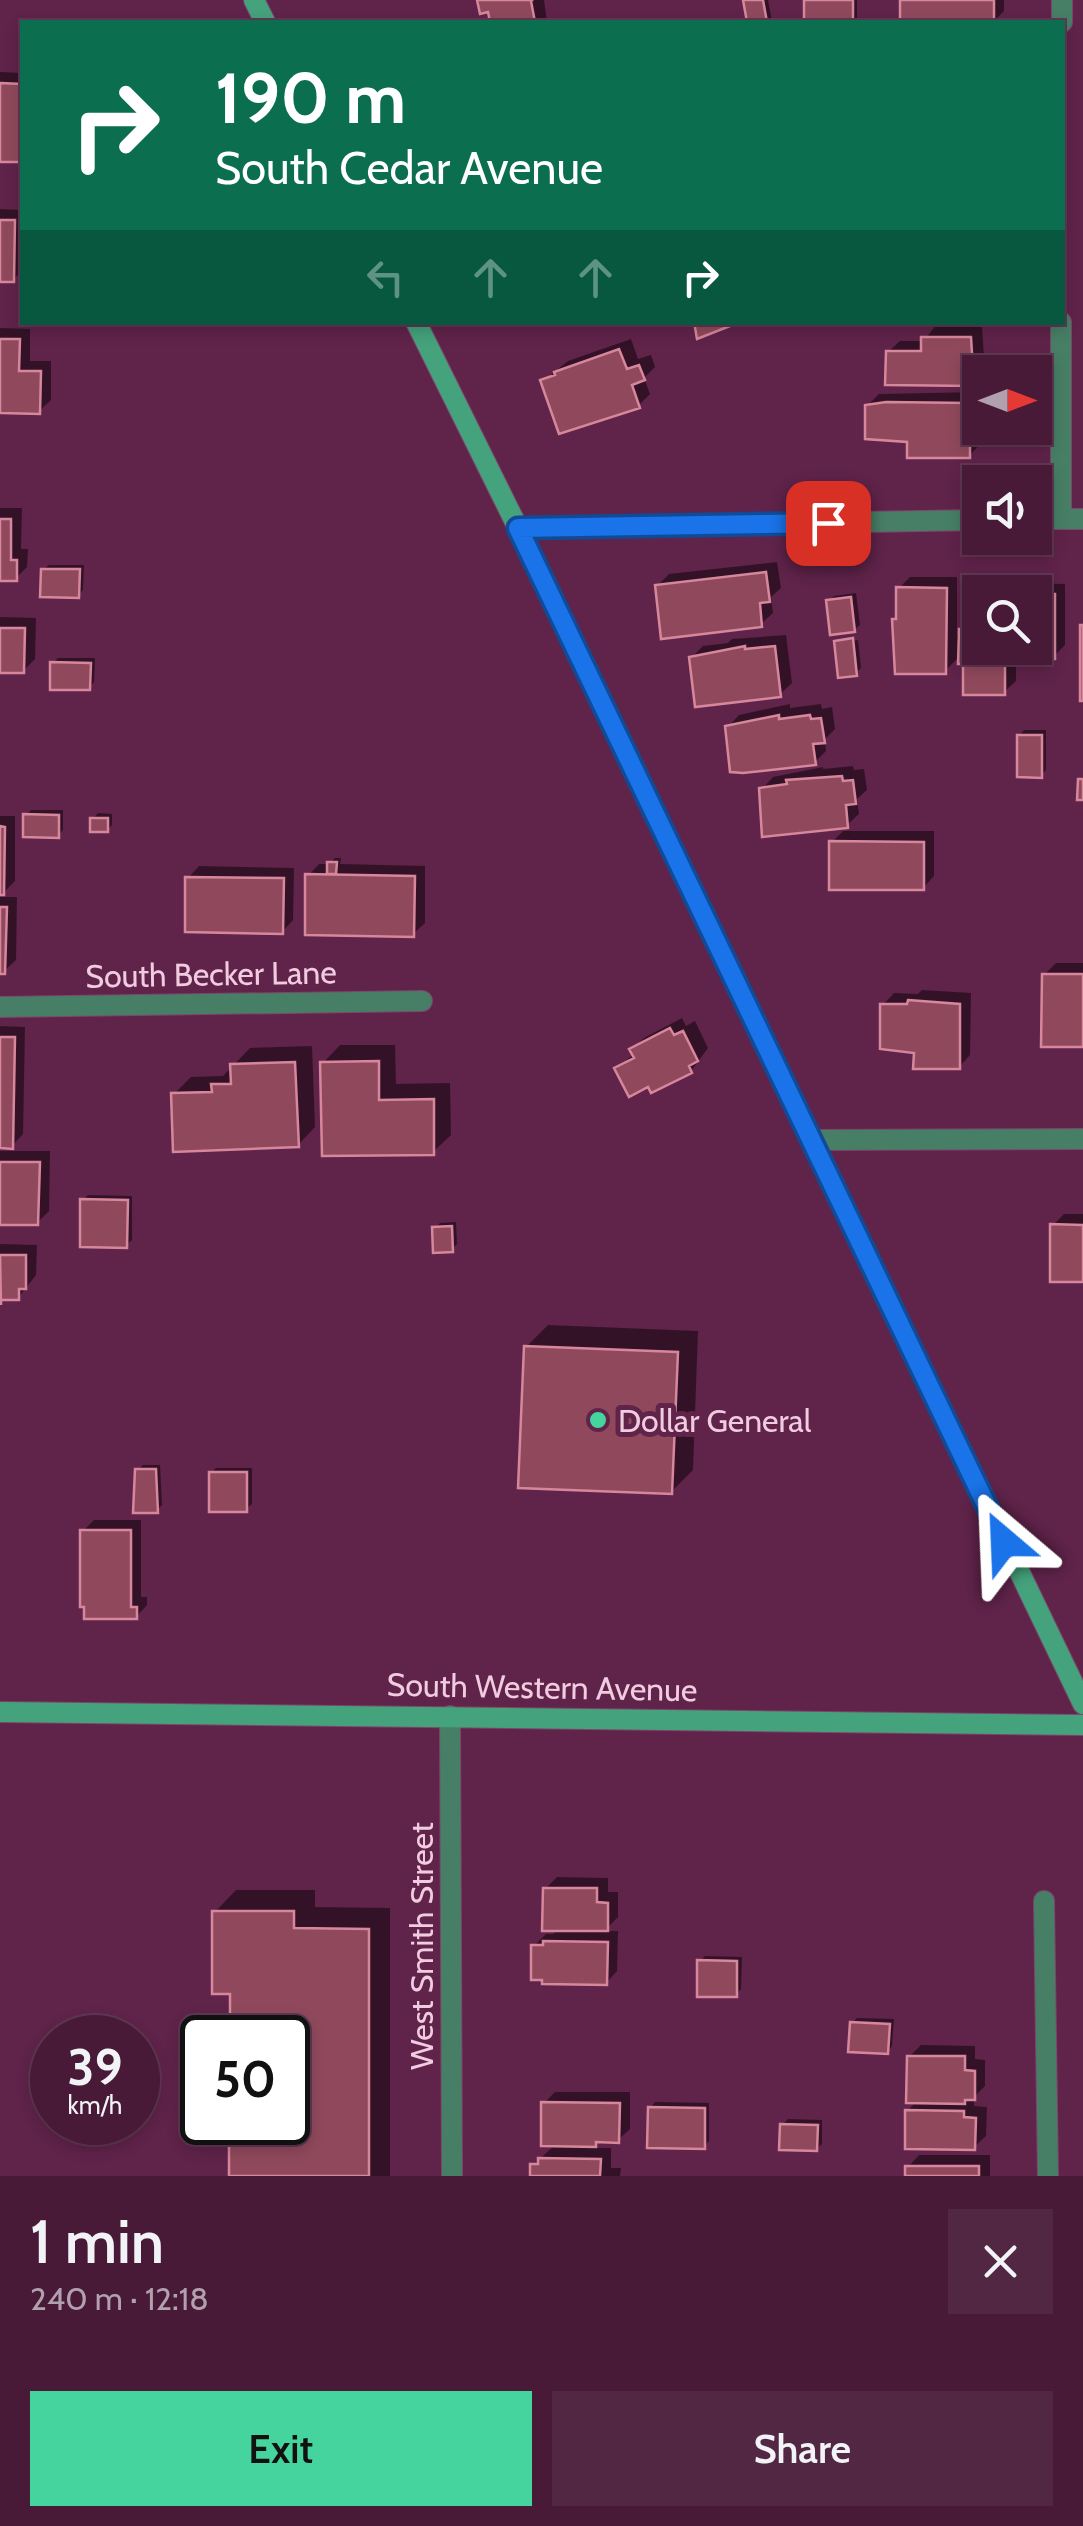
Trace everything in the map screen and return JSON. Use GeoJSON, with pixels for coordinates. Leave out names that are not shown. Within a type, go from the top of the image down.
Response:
{"type":"FeatureCollection","features":[{"type":"Feature","properties":{"kind":"main road"},"geometry":{"type":"LineString","coordinates":[[417,325],[1083,1704]]}},
{"type":"Feature","properties":{"kind":"main road","name":"South Western Avenue"},"geometry":{"type":"LineString","coordinates":[[0,1712],[1083,1724]]}},
{"type":"Feature","properties":{"kind":"street"},"geometry":{"type":"LineString","coordinates":[[1061,325],[1061,518]]}},
{"type":"Feature","properties":{"kind":"street"},"geometry":{"type":"LineString","coordinates":[[1052,518],[1083,519]]}},
{"type":"Feature","properties":{"kind":"street"},"geometry":{"type":"LineString","coordinates":[[518,528],[962,520]]}},
{"type":"Feature","properties":{"kind":"street","name":"South Becker Lane"},"geometry":{"type":"LineString","coordinates":[[0,1007],[422,1001]]}},
{"type":"Feature","properties":{"kind":"street"},"geometry":{"type":"LineString","coordinates":[[814,1140],[1083,1139]]}},
{"type":"Feature","properties":{"kind":"street","name":"West Smith Street"},"geometry":{"type":"LineString","coordinates":[[450,1716],[452,2176]]}},
{"type":"Feature","properties":{"kind":"street"},"geometry":{"type":"LineString","coordinates":[[1044,1901],[1048,2176]]}},
{"type":"Feature","properties":{"kind":"building"},"geometry":{"type":"Polygon","coordinates":[[[477,0],[533,0],[535,20],[490,20],[488,12],[480,14],[477,0]]]}},
{"type":"Feature","properties":{"kind":"building"},"geometry":{"type":"Polygon","coordinates":[[[743,0],[763,0],[767,20],[747,20],[743,0]]]}},
{"type":"Feature","properties":{"kind":"building"},"geometry":{"type":"Polygon","coordinates":[[[804,0],[853,0],[853,20],[804,20],[804,0]]]}},
{"type":"Feature","properties":{"kind":"building"},"geometry":{"type":"Polygon","coordinates":[[[900,0],[994,0],[994,20],[900,20],[900,0]]]}},
{"type":"Feature","properties":{"kind":"building"},"geometry":{"type":"Polygon","coordinates":[[[0,83],[20,84],[20,162],[0,162],[0,83]]]}},
{"type":"Feature","properties":{"kind":"building"},"geometry":{"type":"Polygon","coordinates":[[[0,220],[15,220],[14,282],[0,282],[0,220]]]}},
{"type":"Feature","properties":{"kind":"building"},"geometry":{"type":"Polygon","coordinates":[[[695,325],[732,325],[697,339],[695,325]]]}},
{"type":"Feature","properties":{"kind":"building"},"geometry":{"type":"Polygon","coordinates":[[[921,337],[971,337],[972,355],[962,355],[962,386],[885,385],[886,351],[921,351],[921,337]]]}},
{"type":"Feature","properties":{"kind":"building"},"geometry":{"type":"Polygon","coordinates":[[[0,339],[20,339],[19,371],[41,371],[40,414],[0,413],[0,339]]]}},
{"type":"Feature","properties":{"kind":"building"},"geometry":{"type":"Polygon","coordinates":[[[619,349],[627,369],[639,365],[645,380],[632,385],[640,408],[559,434],[540,380],[619,349]]]}},
{"type":"Feature","properties":{"kind":"building"},"geometry":{"type":"Polygon","coordinates":[[[962,403],[962,445],[970,445],[970,458],[907,458],[907,442],[865,439],[865,405],[962,403]]]}},
{"type":"Feature","properties":{"kind":"building"},"geometry":{"type":"Polygon","coordinates":[[[0,519],[11,519],[11,560],[17,560],[17,581],[0,581],[0,519]]]}},
{"type":"Feature","properties":{"kind":"building"},"geometry":{"type":"Polygon","coordinates":[[[41,569],[80,569],[79,598],[40,597],[41,569]]]}},
{"type":"Feature","properties":{"kind":"building"},"geometry":{"type":"Polygon","coordinates":[[[766,572],[770,602],[760,603],[762,627],[661,639],[655,585],[766,572]]]}},
{"type":"Feature","properties":{"kind":"building"},"geometry":{"type":"Polygon","coordinates":[[[896,587],[947,588],[946,674],[895,674],[892,619],[896,619],[896,587]]]}},
{"type":"Feature","properties":{"kind":"building"},"geometry":{"type":"Polygon","coordinates":[[[1052,594],[1055,594],[1052,659],[1052,594]]]}},
{"type":"Feature","properties":{"kind":"building"},"geometry":{"type":"Polygon","coordinates":[[[851,597],[855,632],[830,635],[826,600],[851,597]]]}},
{"type":"Feature","properties":{"kind":"building"},"geometry":{"type":"Polygon","coordinates":[[[1083,625],[1083,701],[1080,701],[1083,625]]]}},
{"type":"Feature","properties":{"kind":"building"},"geometry":{"type":"Polygon","coordinates":[[[0,628],[25,628],[24,673],[0,673],[0,628]]]}},
{"type":"Feature","properties":{"kind":"building"},"geometry":{"type":"Polygon","coordinates":[[[962,629],[962,664],[958,664],[962,629]]]}},
{"type":"Feature","properties":{"kind":"building"},"geometry":{"type":"Polygon","coordinates":[[[853,638],[857,676],[838,678],[834,641],[853,638]]]}},
{"type":"Feature","properties":{"kind":"building"},"geometry":{"type":"Polygon","coordinates":[[[745,646],[775,646],[781,697],[695,707],[689,657],[745,646]]]}},
{"type":"Feature","properties":{"kind":"building"},"geometry":{"type":"Polygon","coordinates":[[[50,662],[91,663],[90,690],[50,690],[50,662]]]}},
{"type":"Feature","properties":{"kind":"building"},"geometry":{"type":"Polygon","coordinates":[[[963,665],[1005,665],[1005,695],[963,695],[963,665]]]}},
{"type":"Feature","properties":{"kind":"building"},"geometry":{"type":"Polygon","coordinates":[[[779,715],[779,719],[810,715],[811,719],[821,718],[825,743],[813,744],[816,765],[730,772],[725,726],[779,715]]]}},
{"type":"Feature","properties":{"kind":"building"},"geometry":{"type":"Polygon","coordinates":[[[1017,735],[1042,735],[1042,778],[1017,777],[1017,735]]]}},
{"type":"Feature","properties":{"kind":"building"},"geometry":{"type":"Polygon","coordinates":[[[842,776],[843,781],[853,780],[856,804],[846,805],[848,828],[762,837],[759,788],[787,784],[786,780],[842,776]]]}},
{"type":"Feature","properties":{"kind":"building"},"geometry":{"type":"Polygon","coordinates":[[[1078,779],[1083,779],[1083,800],[1077,800],[1078,779]]]}},
{"type":"Feature","properties":{"kind":"building"},"geometry":{"type":"Polygon","coordinates":[[[23,814],[59,815],[59,838],[23,837],[23,814]]]}},
{"type":"Feature","properties":{"kind":"building"},"geometry":{"type":"Polygon","coordinates":[[[90,818],[108,818],[108,832],[90,832],[90,818]]]}},
{"type":"Feature","properties":{"kind":"building"},"geometry":{"type":"Polygon","coordinates":[[[0,826],[5,827],[4,895],[0,895],[0,826]]]}},
{"type":"Feature","properties":{"kind":"building"},"geometry":{"type":"Polygon","coordinates":[[[829,841],[924,842],[924,890],[829,890],[829,841]]]}},
{"type":"Feature","properties":{"kind":"building"},"geometry":{"type":"Polygon","coordinates":[[[327,862],[337,862],[336,874],[327,874],[327,862]]]}},
{"type":"Feature","properties":{"kind":"building"},"geometry":{"type":"Polygon","coordinates":[[[305,874],[415,876],[414,937],[305,935],[305,874]]]}},
{"type":"Feature","properties":{"kind":"building"},"geometry":{"type":"Polygon","coordinates":[[[185,877],[284,878],[283,934],[185,932],[185,877]]]}},
{"type":"Feature","properties":{"kind":"building"},"geometry":{"type":"Polygon","coordinates":[[[0,907],[7,907],[5,974],[0,974],[0,907]]]}},
{"type":"Feature","properties":{"kind":"building"},"geometry":{"type":"Polygon","coordinates":[[[1042,974],[1083,974],[1083,1047],[1041,1047],[1042,974]]]}},
{"type":"Feature","properties":{"kind":"building"},"geometry":{"type":"Polygon","coordinates":[[[908,1000],[960,1004],[960,1069],[913,1069],[914,1053],[880,1049],[880,1004],[907,1004],[908,1000]]]}},
{"type":"Feature","properties":{"kind":"building"},"geometry":{"type":"Polygon","coordinates":[[[670,1028],[674,1035],[683,1031],[698,1061],[689,1066],[692,1073],[651,1093],[648,1087],[629,1097],[614,1068],[634,1058],[629,1049],[670,1028]]]}},
{"type":"Feature","properties":{"kind":"building"},"geometry":{"type":"Polygon","coordinates":[[[0,1037],[15,1037],[13,1149],[0,1148],[0,1037]]]}},
{"type":"Feature","properties":{"kind":"building"},"geometry":{"type":"Polygon","coordinates":[[[379,1061],[379,1100],[434,1099],[434,1155],[322,1156],[320,1062],[379,1061]]]}},
{"type":"Feature","properties":{"kind":"building"},"geometry":{"type":"Polygon","coordinates":[[[295,1062],[299,1147],[173,1152],[171,1093],[212,1092],[211,1084],[231,1084],[230,1064],[295,1062]]]}},
{"type":"Feature","properties":{"kind":"building"},"geometry":{"type":"Polygon","coordinates":[[[0,1162],[40,1162],[38,1225],[0,1225],[0,1162]]]}},
{"type":"Feature","properties":{"kind":"building"},"geometry":{"type":"Polygon","coordinates":[[[80,1199],[128,1200],[127,1248],[80,1247],[80,1199]]]}},
{"type":"Feature","properties":{"kind":"building"},"geometry":{"type":"Polygon","coordinates":[[[1050,1224],[1083,1225],[1083,1282],[1050,1282],[1050,1224]]]}},
{"type":"Feature","properties":{"kind":"building"},"geometry":{"type":"Polygon","coordinates":[[[452,1226],[453,1252],[433,1253],[432,1227],[452,1226]]]}},
{"type":"Feature","properties":{"kind":"building"},"geometry":{"type":"Polygon","coordinates":[[[0,1255],[26,1255],[26,1289],[19,1289],[19,1300],[1,1300],[1,1305],[0,1255]]]}},
{"type":"Feature","properties":{"kind":"building","name":"Dollar General"},"geometry":{"type":"Polygon","coordinates":[[[524,1346],[678,1352],[672,1494],[518,1488],[524,1346]]]}},
{"type":"Feature","properties":{"kind":"building"},"geometry":{"type":"Polygon","coordinates":[[[135,1469],[156,1469],[158,1513],[133,1513],[135,1469]]]}},
{"type":"Feature","properties":{"kind":"building"},"geometry":{"type":"Polygon","coordinates":[[[209,1472],[247,1472],[247,1512],[209,1512],[209,1472]]]}},
{"type":"Feature","properties":{"kind":"building"},"geometry":{"type":"Polygon","coordinates":[[[80,1530],[131,1530],[131,1607],[137,1607],[137,1619],[84,1619],[84,1607],[80,1607],[80,1530]]]}},
{"type":"Feature","properties":{"kind":"building"},"geometry":{"type":"Polygon","coordinates":[[[543,1888],[597,1888],[597,1902],[608,1903],[608,1931],[542,1931],[543,1888]]]}},
{"type":"Feature","properties":{"kind":"building"},"geometry":{"type":"Polygon","coordinates":[[[212,1911],[294,1911],[294,1928],[369,1929],[369,2176],[229,2176],[229,2145],[310,2145],[310,2015],[230,2015],[230,1994],[212,1994],[212,1911]]]}},
{"type":"Feature","properties":{"kind":"building"},"geometry":{"type":"Polygon","coordinates":[[[543,1941],[608,1942],[607,1985],[542,1984],[542,1980],[531,1980],[531,1945],[543,1945],[543,1941]]]}},
{"type":"Feature","properties":{"kind":"building"},"geometry":{"type":"Polygon","coordinates":[[[697,1960],[737,1961],[737,1997],[697,1997],[697,1960]]]}},
{"type":"Feature","properties":{"kind":"building"},"geometry":{"type":"Polygon","coordinates":[[[850,2022],[890,2024],[888,2054],[848,2052],[850,2022]]]}},
{"type":"Feature","properties":{"kind":"building"},"geometry":{"type":"Polygon","coordinates":[[[907,2056],[965,2056],[965,2070],[975,2071],[975,2100],[965,2100],[965,2104],[906,2103],[907,2056]]]}},
{"type":"Feature","properties":{"kind":"building"},"geometry":{"type":"Polygon","coordinates":[[[541,2102],[620,2103],[619,2143],[596,2142],[596,2147],[541,2146],[541,2102]]]}},
{"type":"Feature","properties":{"kind":"building"},"geometry":{"type":"Polygon","coordinates":[[[648,2107],[705,2108],[705,2149],[647,2148],[648,2107]]]}},
{"type":"Feature","properties":{"kind":"building"},"geometry":{"type":"Polygon","coordinates":[[[905,2110],[964,2111],[964,2117],[976,2118],[975,2150],[905,2149],[905,2110]]]}},
{"type":"Feature","properties":{"kind":"building"},"geometry":{"type":"Polygon","coordinates":[[[780,2124],[818,2125],[817,2151],[779,2150],[780,2124]]]}},
{"type":"Feature","properties":{"kind":"building"},"geometry":{"type":"Polygon","coordinates":[[[538,2158],[601,2159],[600,2176],[530,2176],[530,2164],[538,2164],[538,2158]]]}},
{"type":"Feature","properties":{"kind":"building"},"geometry":{"type":"Polygon","coordinates":[[[905,2166],[979,2166],[979,2176],[905,2176],[905,2166]]]}},
{"type":"Feature","properties":{"kind":"place","name":"Dollar General"},"geometry":{"type":"Point","coordinates":[598,1420]}},
{"type":"Feature","properties":{"kind":"route"},"geometry":{"type":"LineString","coordinates":[[828,523],[518,528],[1004,1542]]}}]}
